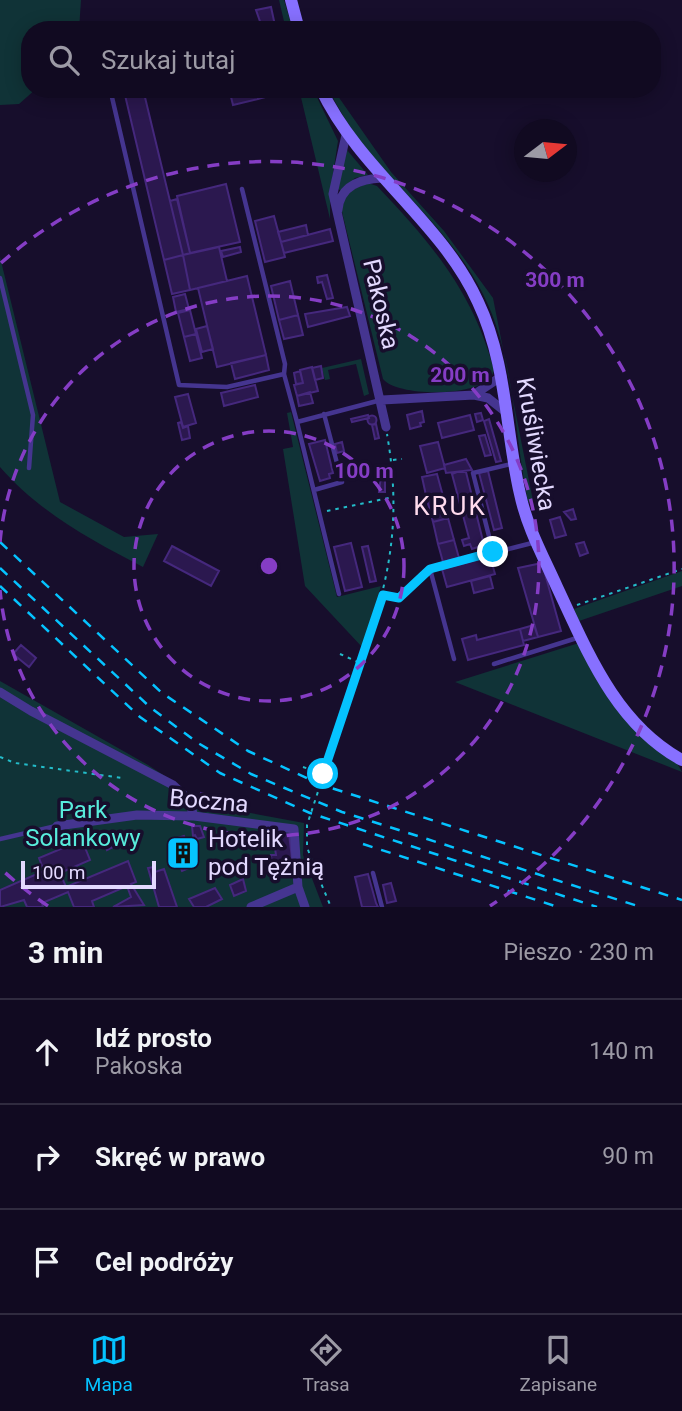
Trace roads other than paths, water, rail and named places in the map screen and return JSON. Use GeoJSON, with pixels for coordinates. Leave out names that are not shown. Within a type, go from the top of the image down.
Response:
{"type":"FeatureCollection","features":[{"type":"Feature","properties":{"kind":"main road"},"geometry":{"type":"LineString","coordinates":[[291,0],[297,21]]}},
{"type":"Feature","properties":{"kind":"main road"},"geometry":{"type":"LineString","coordinates":[[326,98],[346,135]]}},
{"type":"Feature","properties":{"kind":"main road","name":"Kruśliwiecka"},"geometry":{"type":"LineString","coordinates":[[346,135],[450,257],[470,287],[494,343],[502,376],[514,463],[526,518],[536,542],[604,682],[631,720],[652,740],[682,761]]}},
{"type":"Feature","properties":{"kind":"street","name":"Pakoska"},"geometry":{"type":"LineString","coordinates":[[346,135],[333,194],[386,426]]}},
{"type":"Feature","properties":{"kind":"street"},"geometry":{"type":"LineString","coordinates":[[339,218],[340,200],[351,185],[362,180],[382,178]]}},
{"type":"Feature","properties":{"kind":"street"},"geometry":{"type":"LineString","coordinates":[[474,395],[487,389],[502,376]]}},
{"type":"Feature","properties":{"kind":"street"},"geometry":{"type":"LineString","coordinates":[[382,400],[474,395],[488,398],[508,414]]}},
{"type":"Feature","properties":{"kind":"street"},"geometry":{"type":"LineString","coordinates":[[0,692],[29,713],[173,785],[188,799],[194,816]]}},
{"type":"Feature","properties":{"kind":"street","name":"Boczna"},"geometry":{"type":"LineString","coordinates":[[57,825],[137,816],[194,816],[294,829],[298,887],[306,907]]}},
{"type":"Feature","properties":{"kind":"street"},"geometry":{"type":"LineString","coordinates":[[251,907],[298,887]]}},
{"type":"Feature","properties":{"kind":"lane"},"geometry":{"type":"LineString","coordinates":[[112,98],[179,385],[227,387],[284,374]]}},
{"type":"Feature","properties":{"kind":"lane"},"geometry":{"type":"LineString","coordinates":[[242,189],[285,364],[284,374],[339,594]]}},
{"type":"Feature","properties":{"kind":"lane"},"geometry":{"type":"LineString","coordinates":[[0,278],[33,415],[29,468]]}},
{"type":"Feature","properties":{"kind":"lane"},"geometry":{"type":"LineString","coordinates":[[297,422],[382,400]]}},
{"type":"Feature","properties":{"kind":"lane"},"geometry":{"type":"LineString","coordinates":[[314,489],[342,482],[324,414]]}},
{"type":"Feature","properties":{"kind":"lane"},"geometry":{"type":"LineString","coordinates":[[493,552],[473,473],[514,463]]}},
{"type":"Feature","properties":{"kind":"lane"},"geometry":{"type":"LineString","coordinates":[[454,659],[430,569],[536,542]]}},
{"type":"Feature","properties":{"kind":"lane"},"geometry":{"type":"LineString","coordinates":[[494,664],[581,636]]}},
{"type":"Feature","properties":{"kind":"lane","name":"Boczna"},"geometry":{"type":"LineString","coordinates":[[0,839],[57,825]]}},
{"type":"Feature","properties":{"kind":"lane"},"geometry":{"type":"LineString","coordinates":[[373,873],[382,907]]}},
{"type":"Feature","properties":{"kind":"railway"},"geometry":{"type":"LineString","coordinates":[[0,542],[162,693],[248,751],[322,785],[682,900]]}},
{"type":"Feature","properties":{"kind":"railway"},"geometry":{"type":"LineString","coordinates":[[0,568],[151,708],[198,743],[251,774],[342,812],[641,907]]}},
{"type":"Feature","properties":{"kind":"railway"},"geometry":{"type":"LineString","coordinates":[[0,586],[140,717],[220,773],[310,813],[597,907]]}},
{"type":"Feature","properties":{"kind":"railway"},"geometry":{"type":"LineString","coordinates":[[363,844],[558,907]]}},
{"type":"Feature","properties":{"kind":"place","name":"Hotelik pod Tężnią"},"geometry":{"type":"Point","coordinates":[183,853]}},
{"type":"Feature","properties":{"kind":"district","name":"KRUK"},"geometry":{"type":"Point","coordinates":[450,506]}},
{"type":"Feature","properties":{"kind":"park label","name":"Park Solankowy"},"geometry":{"type":"Point","coordinates":[83,824]}}]}
